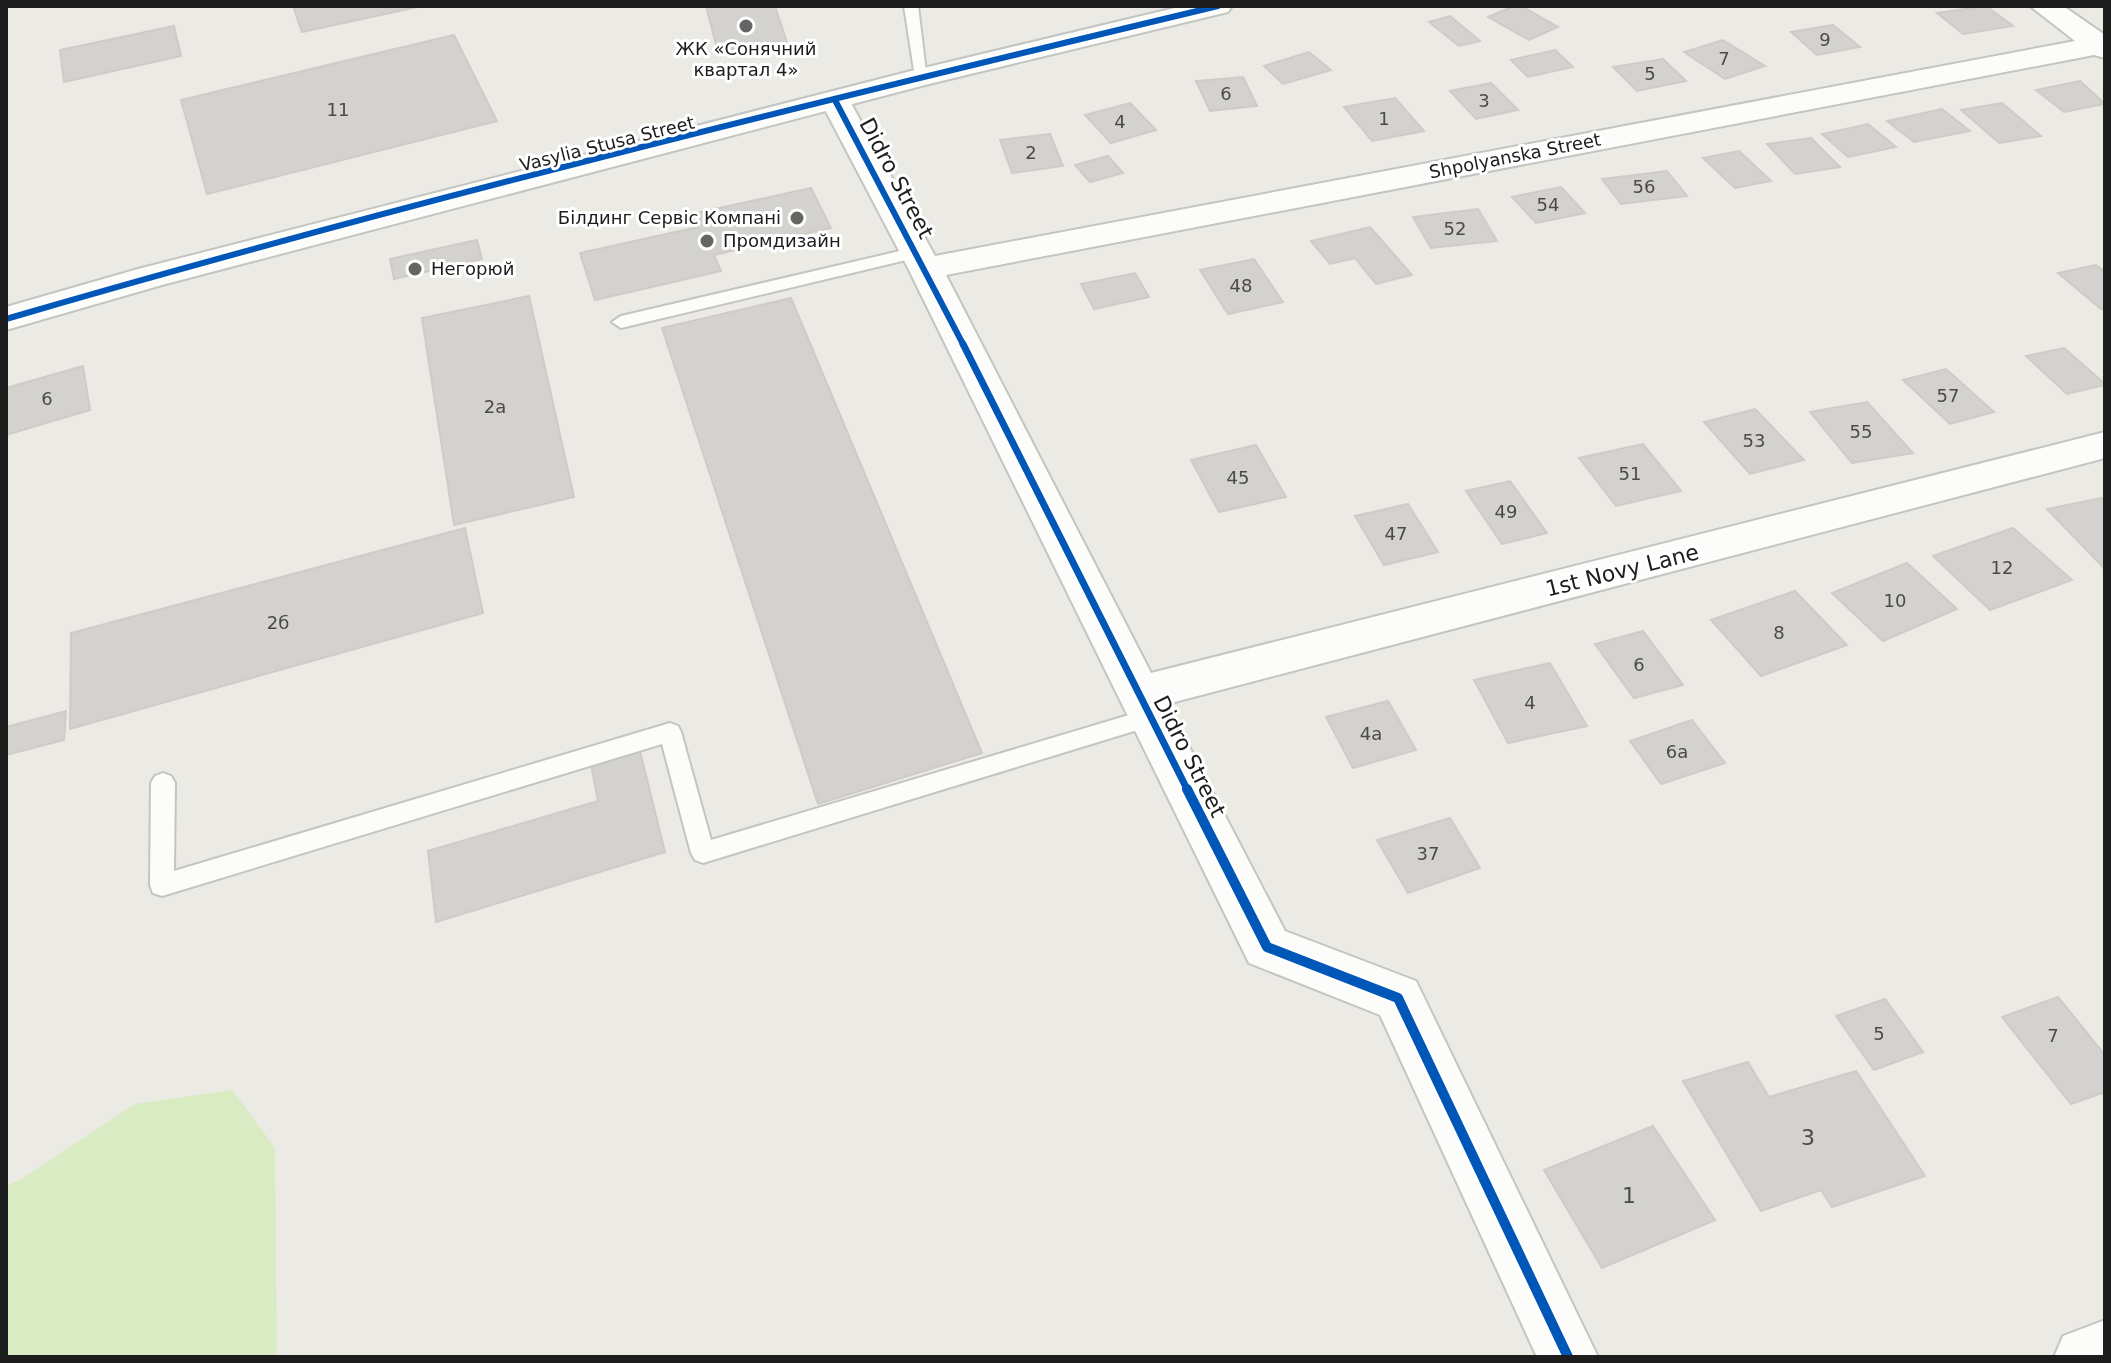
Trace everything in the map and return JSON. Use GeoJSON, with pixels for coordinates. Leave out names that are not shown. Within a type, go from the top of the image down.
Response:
{"type":"FeatureCollection","features":[{"type":"Feature","properties":{"kind":"street","name":"Vasylia Stusa Street"},"geometry":{"type":"LineString","coordinates":[[6,319],[150,277],[836,102],[922,77],[1218,6]]}},
{"type":"Feature","properties":{"kind":"street"},"geometry":{"type":"LineString","coordinates":[[2044,6],[2103,46]]}},
{"type":"Feature","properties":{"kind":"street","name":"Shpolyanska Street"},"geometry":{"type":"LineString","coordinates":[[921,260],[2103,46]]}},
{"type":"Feature","properties":{"kind":"street","name":"Didro Street"},"geometry":{"type":"LineString","coordinates":[[836,102],[921,260],[1267,947],[1398,998],[1568,1357]]}},
{"type":"Feature","properties":{"kind":"street","name":"1st Novy Lane"},"geometry":{"type":"LineString","coordinates":[[1144,706],[2105,445]]}},
{"type":"Feature","properties":{"kind":"street"},"geometry":{"type":"LineString","coordinates":[[2084,1357],[2105,1350]]}},
{"type":"Feature","properties":{"kind":"lane"},"geometry":{"type":"LineString","coordinates":[[911,6],[922,77]]}},
{"type":"Feature","properties":{"kind":"lane"},"geometry":{"type":"LineString","coordinates":[[621,322],[921,260]]}},
{"type":"Feature","properties":{"kind":"lane"},"geometry":{"type":"LineString","coordinates":[[163,783],[162,885],[670,732],[703,853],[1144,706]]}},
{"type":"Feature","properties":{"kind":"green space"},"geometry":{"type":"Polygon","coordinates":[[[232,1090],[275,1148],[277,1357],[6,1357],[6,1186],[135,1104],[232,1090]]]}},
{"type":"Feature","properties":{"kind":"building"},"geometry":{"type":"Polygon","coordinates":[[[293,6],[422,6],[302,32],[293,6]]]}},
{"type":"Feature","properties":{"kind":"building","name":"ЖК «Сонячний квартал 4»"},"geometry":{"type":"Polygon","coordinates":[[[706,6],[775,6],[788,46],[719,56],[706,6]]]}},
{"type":"Feature","properties":{"kind":"building"},"geometry":{"type":"Polygon","coordinates":[[[1521,6],[1558,27],[1529,40],[1488,17],[1521,6]]]}},
{"type":"Feature","properties":{"kind":"building"},"geometry":{"type":"Polygon","coordinates":[[[1986,6],[2013,26],[1963,34],[1937,13],[1986,6]]]}},
{"type":"Feature","properties":{"kind":"building"},"geometry":{"type":"Polygon","coordinates":[[[1450,16],[1480,41],[1459,46],[1429,22],[1450,16]]]}},
{"type":"Feature","properties":{"kind":"building"},"geometry":{"type":"Polygon","coordinates":[[[1833,25],[1860,47],[1817,55],[1791,32],[1833,25]]]}},
{"type":"Feature","properties":{"kind":"building"},"geometry":{"type":"Polygon","coordinates":[[[174,26],[181,56],[64,82],[60,50],[174,26]]]}},
{"type":"Feature","properties":{"kind":"building"},"geometry":{"type":"Polygon","coordinates":[[[454,35],[497,121],[207,194],[181,100],[454,35]]]}},
{"type":"Feature","properties":{"kind":"building"},"geometry":{"type":"Polygon","coordinates":[[[1723,40],[1765,66],[1725,79],[1684,52],[1723,40]]]}},
{"type":"Feature","properties":{"kind":"building"},"geometry":{"type":"Polygon","coordinates":[[[1555,50],[1573,67],[1528,77],[1511,60],[1555,50]]]}},
{"type":"Feature","properties":{"kind":"building"},"geometry":{"type":"Polygon","coordinates":[[[1309,52],[1331,70],[1283,84],[1264,66],[1309,52]]]}},
{"type":"Feature","properties":{"kind":"building"},"geometry":{"type":"Polygon","coordinates":[[[1663,59],[1686,81],[1637,91],[1613,67],[1663,59]]]}},
{"type":"Feature","properties":{"kind":"building"},"geometry":{"type":"Polygon","coordinates":[[[1243,77],[1257,106],[1210,111],[1196,81],[1243,77]]]}},
{"type":"Feature","properties":{"kind":"building"},"geometry":{"type":"Polygon","coordinates":[[[2080,81],[2105,104],[2064,112],[2036,90],[2080,81]]]}},
{"type":"Feature","properties":{"kind":"building"},"geometry":{"type":"Polygon","coordinates":[[[1491,83],[1518,110],[1476,119],[1450,91],[1491,83]]]}},
{"type":"Feature","properties":{"kind":"building"},"geometry":{"type":"Polygon","coordinates":[[[1395,98],[1424,131],[1372,141],[1344,107],[1395,98]]]}},
{"type":"Feature","properties":{"kind":"building"},"geometry":{"type":"Polygon","coordinates":[[[1130,103],[1156,130],[1111,143],[1085,115],[1130,103]]]}},
{"type":"Feature","properties":{"kind":"building"},"geometry":{"type":"Polygon","coordinates":[[[2002,103],[2041,136],[1999,143],[1961,110],[2002,103]]]}},
{"type":"Feature","properties":{"kind":"building"},"geometry":{"type":"Polygon","coordinates":[[[1942,109],[1970,131],[1914,142],[1887,121],[1942,109]]]}},
{"type":"Feature","properties":{"kind":"building"},"geometry":{"type":"Polygon","coordinates":[[[1868,124],[1896,147],[1848,157],[1822,134],[1868,124]]]}},
{"type":"Feature","properties":{"kind":"building"},"geometry":{"type":"Polygon","coordinates":[[[1050,134],[1063,166],[1012,173],[1000,140],[1050,134]]]}},
{"type":"Feature","properties":{"kind":"building"},"geometry":{"type":"Polygon","coordinates":[[[1811,138],[1840,167],[1795,174],[1767,144],[1811,138]]]}},
{"type":"Feature","properties":{"kind":"building"},"geometry":{"type":"Polygon","coordinates":[[[1739,151],[1771,181],[1735,188],[1703,158],[1739,151]]]}},
{"type":"Feature","properties":{"kind":"building"},"geometry":{"type":"Polygon","coordinates":[[[1108,156],[1123,173],[1090,182],[1075,165],[1108,156]]]}},
{"type":"Feature","properties":{"kind":"building"},"geometry":{"type":"Polygon","coordinates":[[[1667,171],[1687,196],[1621,204],[1602,179],[1667,171]]]}},
{"type":"Feature","properties":{"kind":"building"},"geometry":{"type":"Polygon","coordinates":[[[1561,187],[1585,213],[1536,223],[1512,197],[1561,187]]]}},
{"type":"Feature","properties":{"kind":"building","name":"Промдизайн"},"geometry":{"type":"Polygon","coordinates":[[[811,188],[831,228],[714,255],[721,271],[595,300],[580,253],[698,227],[692,214],[811,188]]]}},
{"type":"Feature","properties":{"kind":"building"},"geometry":{"type":"Polygon","coordinates":[[[1478,209],[1497,241],[1431,248],[1413,217],[1478,209]]]}},
{"type":"Feature","properties":{"kind":"building"},"geometry":{"type":"Polygon","coordinates":[[[1370,227],[1412,275],[1376,284],[1355,258],[1330,264],[1311,241],[1370,227]]]}},
{"type":"Feature","properties":{"kind":"building","name":"Негорюй"},"geometry":{"type":"Polygon","coordinates":[[[477,240],[482,259],[394,279],[390,259],[477,240]]]}},
{"type":"Feature","properties":{"kind":"building"},"geometry":{"type":"Polygon","coordinates":[[[1254,259],[1283,302],[1228,314],[1200,270],[1254,259]]]}},
{"type":"Feature","properties":{"kind":"building"},"geometry":{"type":"Polygon","coordinates":[[[2096,265],[2105,272],[2105,309],[2101,309],[2058,273],[2096,265]]]}},
{"type":"Feature","properties":{"kind":"building"},"geometry":{"type":"Polygon","coordinates":[[[1135,273],[1149,297],[1094,309],[1081,284],[1135,273]]]}},
{"type":"Feature","properties":{"kind":"building"},"geometry":{"type":"Polygon","coordinates":[[[529,296],[574,497],[454,525],[422,318],[529,296]]]}},
{"type":"Feature","properties":{"kind":"building"},"geometry":{"type":"Polygon","coordinates":[[[791,298],[982,753],[818,804],[662,328],[791,298]]]}},
{"type":"Feature","properties":{"kind":"building"},"geometry":{"type":"Polygon","coordinates":[[[2064,348],[2105,385],[2067,394],[2026,356],[2064,348]]]}},
{"type":"Feature","properties":{"kind":"building"},"geometry":{"type":"Polygon","coordinates":[[[83,366],[90,410],[6,435],[6,388],[83,366]]]}},
{"type":"Feature","properties":{"kind":"building"},"geometry":{"type":"Polygon","coordinates":[[[1946,369],[1994,412],[1950,424],[1903,380],[1946,369]]]}},
{"type":"Feature","properties":{"kind":"building"},"geometry":{"type":"Polygon","coordinates":[[[1867,402],[1913,453],[1852,463],[1810,412],[1867,402]]]}},
{"type":"Feature","properties":{"kind":"building"},"geometry":{"type":"Polygon","coordinates":[[[1755,409],[1804,460],[1750,474],[1704,422],[1755,409]]]}},
{"type":"Feature","properties":{"kind":"building"},"geometry":{"type":"Polygon","coordinates":[[[1643,444],[1681,491],[1616,506],[1579,458],[1643,444]]]}},
{"type":"Feature","properties":{"kind":"building"},"geometry":{"type":"Polygon","coordinates":[[[1256,445],[1286,497],[1219,512],[1191,460],[1256,445]]]}},
{"type":"Feature","properties":{"kind":"building"},"geometry":{"type":"Polygon","coordinates":[[[1510,481],[1547,533],[1502,544],[1466,491],[1510,481]]]}},
{"type":"Feature","properties":{"kind":"building"},"geometry":{"type":"Polygon","coordinates":[[[2101,498],[2105,502],[2105,569],[2047,509],[2101,498]]]}},
{"type":"Feature","properties":{"kind":"building"},"geometry":{"type":"Polygon","coordinates":[[[1408,504],[1438,552],[1384,565],[1355,516],[1408,504]]]}},
{"type":"Feature","properties":{"kind":"building"},"geometry":{"type":"Polygon","coordinates":[[[465,528],[483,613],[70,729],[71,633],[465,528]]]}},
{"type":"Feature","properties":{"kind":"building"},"geometry":{"type":"Polygon","coordinates":[[[2013,528],[2072,580],[1990,610],[1933,556],[2013,528]]]}},
{"type":"Feature","properties":{"kind":"building"},"geometry":{"type":"Polygon","coordinates":[[[1907,563],[1957,609],[1883,641],[1832,593],[1907,563]]]}},
{"type":"Feature","properties":{"kind":"building"},"geometry":{"type":"Polygon","coordinates":[[[1795,591],[1847,645],[1761,676],[1711,620],[1795,591]]]}},
{"type":"Feature","properties":{"kind":"building"},"geometry":{"type":"Polygon","coordinates":[[[1643,631],[1683,685],[1634,698],[1595,644],[1643,631]]]}},
{"type":"Feature","properties":{"kind":"building"},"geometry":{"type":"Polygon","coordinates":[[[1550,663],[1587,726],[1508,743],[1474,680],[1550,663]]]}},
{"type":"Feature","properties":{"kind":"building"},"geometry":{"type":"Polygon","coordinates":[[[1388,701],[1416,750],[1353,768],[1326,717],[1388,701]]]}},
{"type":"Feature","properties":{"kind":"building"},"geometry":{"type":"Polygon","coordinates":[[[66,711],[64,740],[6,755],[6,727],[66,711]]]}},
{"type":"Feature","properties":{"kind":"building"},"geometry":{"type":"Polygon","coordinates":[[[1692,720],[1725,763],[1661,784],[1630,741],[1692,720]]]}},
{"type":"Feature","properties":{"kind":"building"},"geometry":{"type":"Polygon","coordinates":[[[640,751],[665,852],[436,922],[428,851],[598,801],[591,765],[640,751]]]}},
{"type":"Feature","properties":{"kind":"building"},"geometry":{"type":"Polygon","coordinates":[[[1450,818],[1480,868],[1408,893],[1377,840],[1450,818]]]}},
{"type":"Feature","properties":{"kind":"building"},"geometry":{"type":"Polygon","coordinates":[[[2058,997],[2105,1055],[2105,1092],[2071,1104],[2002,1017],[2058,997]]]}},
{"type":"Feature","properties":{"kind":"building"},"geometry":{"type":"Polygon","coordinates":[[[1885,999],[1923,1052],[1874,1070],[1836,1016],[1885,999]]]}},
{"type":"Feature","properties":{"kind":"building"},"geometry":{"type":"Polygon","coordinates":[[[1748,1062],[1769,1097],[1856,1071],[1925,1176],[1832,1207],[1821,1190],[1761,1211],[1683,1081],[1748,1062]]]}},
{"type":"Feature","properties":{"kind":"building"},"geometry":{"type":"Polygon","coordinates":[[[1653,1126],[1715,1220],[1602,1268],[1544,1170],[1653,1126]]]}},
{"type":"Feature","properties":{"kind":"cycle path"},"geometry":{"type":"LineString","coordinates":[[6,319],[150,277],[922,77],[1218,6]]}},
{"type":"Feature","properties":{"kind":"cycle path"},"geometry":{"type":"LineString","coordinates":[[836,102],[925,268],[1267,947],[1398,998],[1568,1357]]}},
{"type":"Feature","properties":{"kind":"place","name":"ЖК «Сонячний квартал 4»"},"geometry":{"type":"Point","coordinates":[746,26]}},
{"type":"Feature","properties":{"kind":"place","name":"Білдинг Сервіс Компані"},"geometry":{"type":"Point","coordinates":[797,218]}},
{"type":"Feature","properties":{"kind":"place","name":"Промдизайн"},"geometry":{"type":"Point","coordinates":[707,241]}},
{"type":"Feature","properties":{"kind":"place","name":"Негорюй"},"geometry":{"type":"Point","coordinates":[415,269]}}]}
